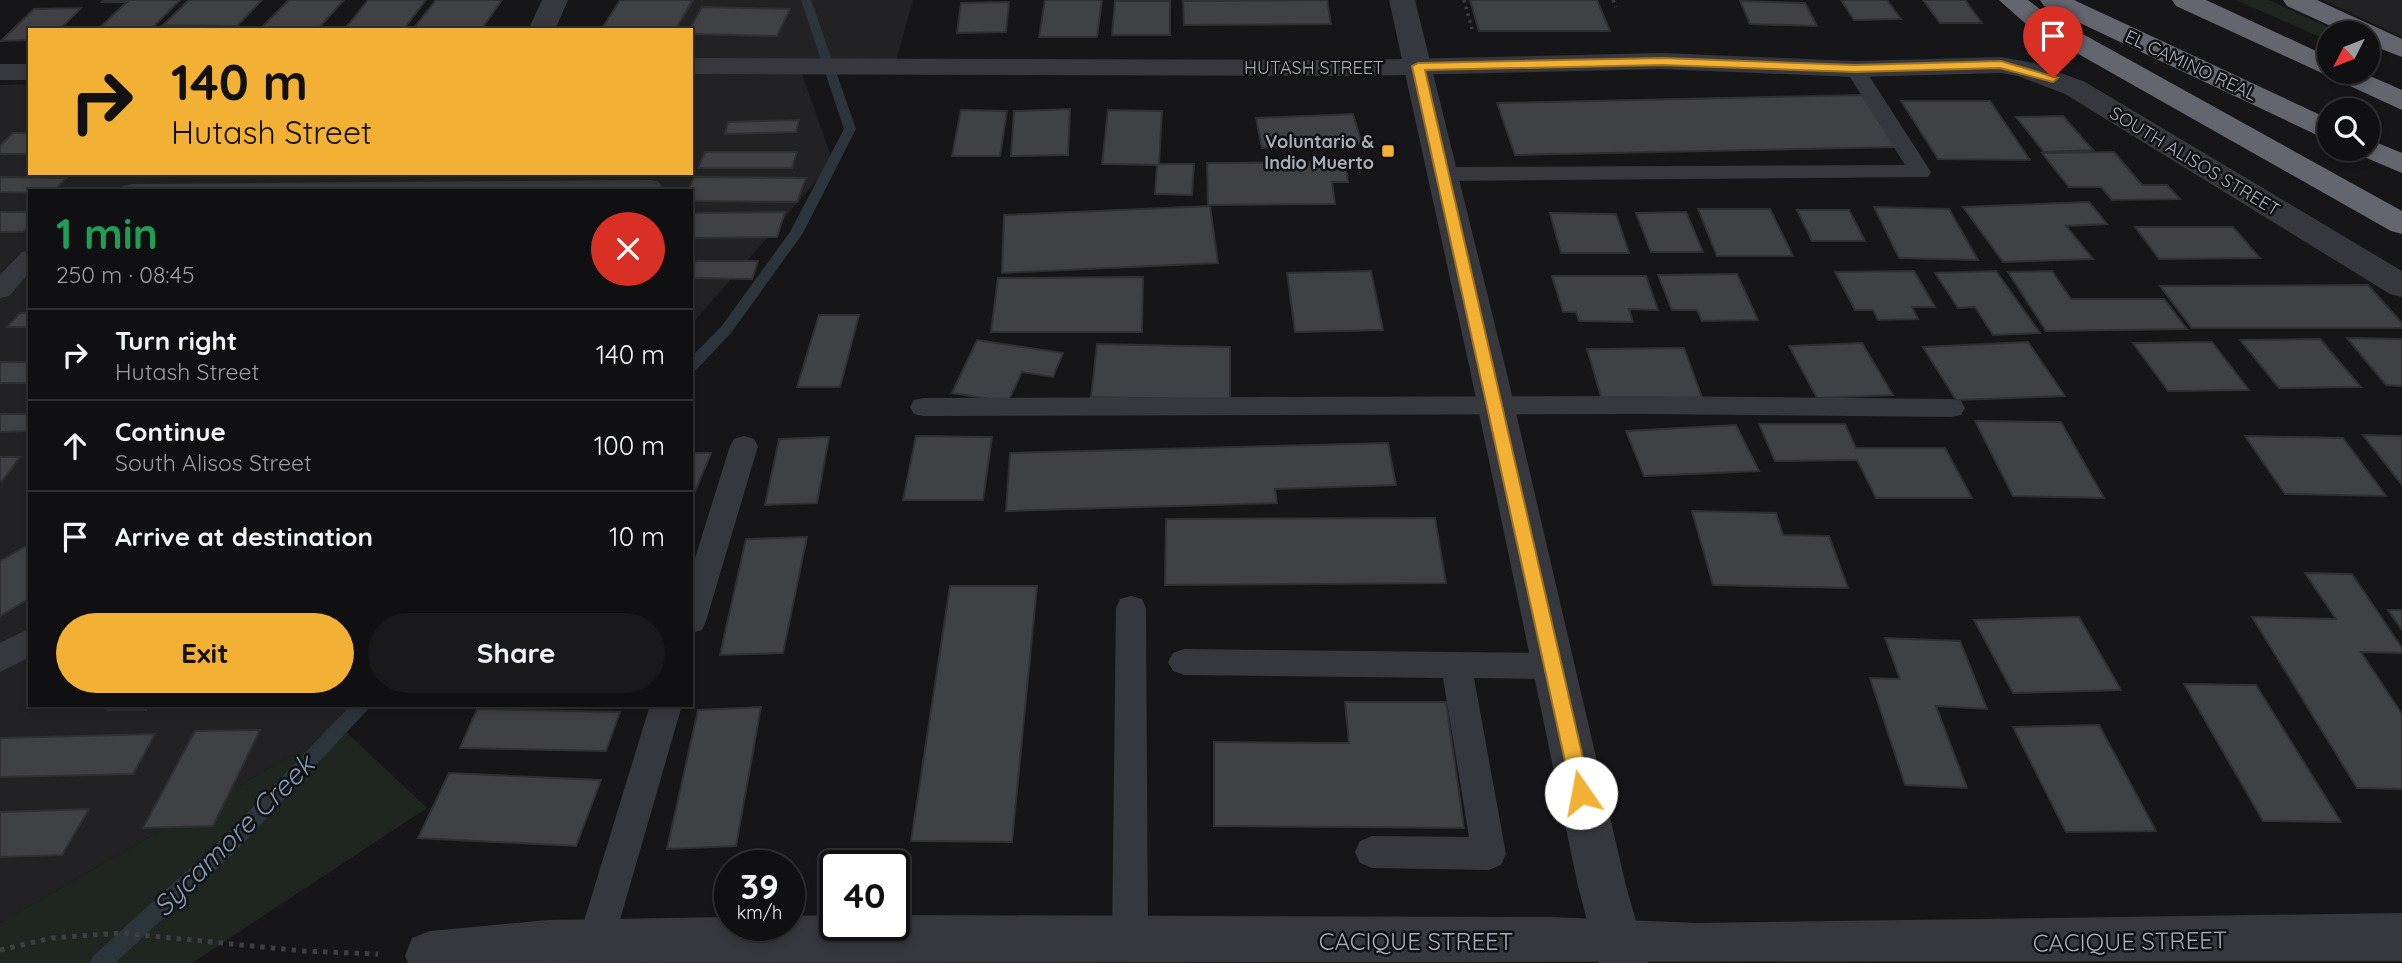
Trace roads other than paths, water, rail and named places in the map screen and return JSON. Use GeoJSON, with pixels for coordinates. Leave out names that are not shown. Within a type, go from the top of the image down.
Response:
{"type":"FeatureCollection","features":[{"type":"Feature","properties":{"kind":"highway"},"geometry":{"type":"LineString","coordinates":[[2012,0],[2036,19],[2402,224]]}},
{"type":"Feature","properties":{"kind":"highway","name":"EL CAMINO REAL"},"geometry":{"type":"LineString","coordinates":[[2053,0],[2317,124]]}},
{"type":"Feature","properties":{"kind":"highway"},"geometry":{"type":"LineString","coordinates":[[2185,0],[2317,61]]}},
{"type":"Feature","properties":{"kind":"highway"},"geometry":{"type":"LineString","coordinates":[[2296,0],[2341,21]]}},
{"type":"Feature","properties":{"kind":"highway"},"geometry":{"type":"LineString","coordinates":[[2380,39],[2402,49]]}},
{"type":"Feature","properties":{"kind":"highway"},"geometry":{"type":"LineString","coordinates":[[2365,84],[2402,101]]}},
{"type":"Feature","properties":{"kind":"highway"},"geometry":{"type":"LineString","coordinates":[[2380,154],[2402,164]]}},
{"type":"Feature","properties":{"kind":"street"},"geometry":{"type":"LineString","coordinates":[[542,28],[555,0]]}},
{"type":"Feature","properties":{"kind":"street"},"geometry":{"type":"LineString","coordinates":[[1402,0],[1496,406],[1602,886],[1620,954]]}},
{"type":"Feature","properties":{"kind":"street","name":"HUTASH STREET"},"geometry":{"type":"LineString","coordinates":[[693,66],[1357,68],[1662,61],[1855,69],[1978,65]]}},
{"type":"Feature","properties":{"kind":"street","name":"SOUTH ALISOS STREET"},"geometry":{"type":"LineString","coordinates":[[1978,65],[2024,69],[2075,88],[2402,286]]}},
{"type":"Feature","properties":{"kind":"street"},"geometry":{"type":"LineString","coordinates":[[0,72],[28,72]]}},
{"type":"Feature","properties":{"kind":"street","name":"CACIQUE STREET"},"geometry":{"type":"LineString","coordinates":[[430,956],[562,951],[851,951],[1130,940],[1550,941],[1620,954],[1698,948],[2402,937]]}},
{"type":"Feature","properties":{"kind":"lane"},"geometry":{"type":"LineString","coordinates":[[1442,174],[1920,172],[1855,69]]}},
{"type":"Feature","properties":{"kind":"lane"},"geometry":{"type":"LineString","coordinates":[[280,189],[652,184]]}},
{"type":"Feature","properties":{"kind":"lane"},"geometry":{"type":"LineString","coordinates":[[0,290],[28,259]]}},
{"type":"Feature","properties":{"kind":"lane"},"geometry":{"type":"LineString","coordinates":[[923,407],[1952,408]]}},
{"type":"Feature","properties":{"kind":"lane"},"geometry":{"type":"LineString","coordinates":[[693,614],[744,446]]}},
{"type":"Feature","properties":{"kind":"lane"},"geometry":{"type":"LineString","coordinates":[[1130,940],[1131,608]]}},
{"type":"Feature","properties":{"kind":"lane"},"geometry":{"type":"LineString","coordinates":[[0,659],[28,642]]}},
{"type":"Feature","properties":{"kind":"lane"},"geometry":{"type":"LineString","coordinates":[[1184,662],[1553,666]]}},
{"type":"Feature","properties":{"kind":"lane"},"geometry":{"type":"LineString","coordinates":[[1372,852],[1489,854],[1456,664]]}},
{"type":"Feature","properties":{"kind":"lane"},"geometry":{"type":"LineString","coordinates":[[562,951],[665,707]]}},
{"type":"Feature","properties":{"kind":"waterway","name":"Sycamore Creek"},"geometry":{"type":"LineString","coordinates":[[693,364],[726,330],[796,233],[850,129],[806,0]]}},
{"type":"Feature","properties":{"kind":"waterway","name":"Sycamore Creek"},"geometry":{"type":"LineString","coordinates":[[100,963],[229,845],[361,707]]}},
{"type":"Feature","properties":{"kind":"place","name":"Voluntario & Indio Muerto"},"geometry":{"type":"Point","coordinates":[1388,151]}}]}
